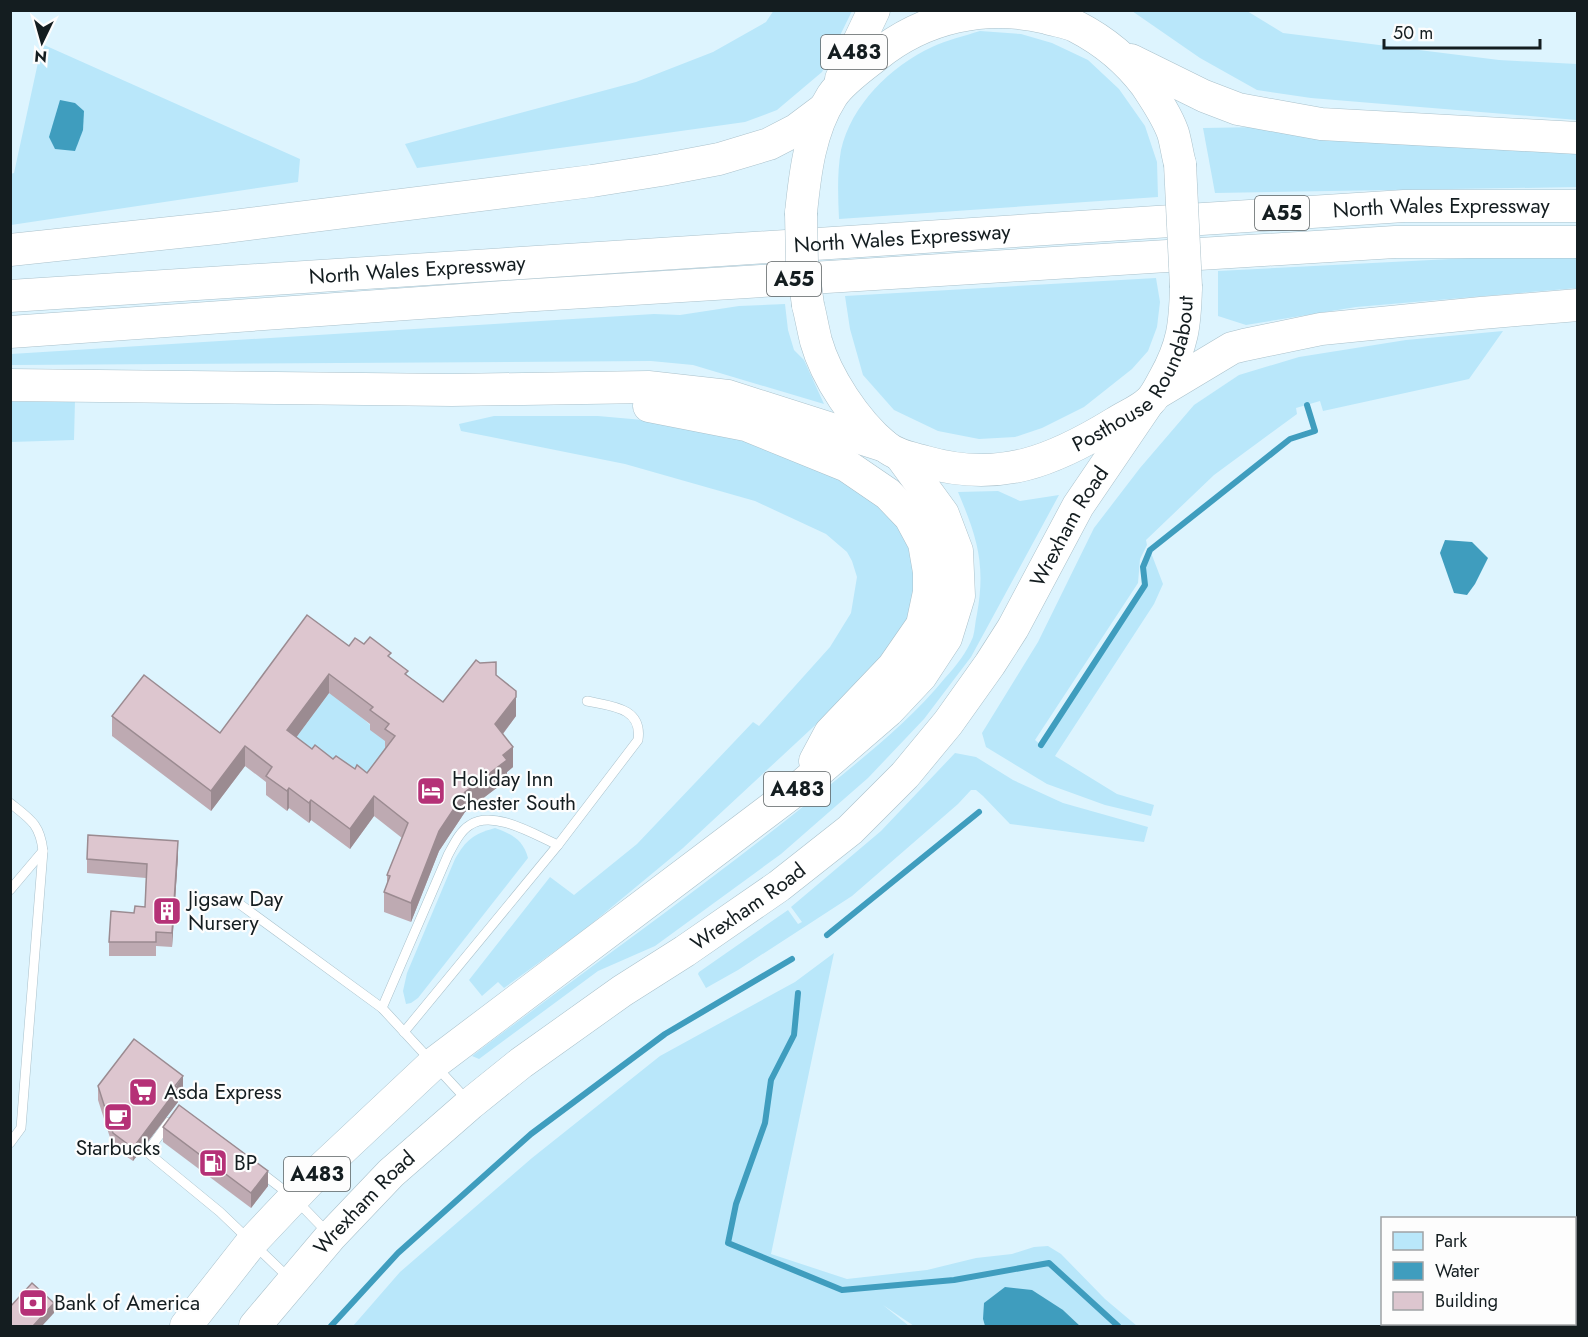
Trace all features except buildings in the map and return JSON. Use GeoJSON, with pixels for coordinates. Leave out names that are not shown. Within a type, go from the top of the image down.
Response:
{"type":"FeatureCollection","features":[{"type":"Feature","properties":{"kind":"highway","name":"A483"},"geometry":{"type":"LineString","coordinates":[[829,101],[874,10]]}},
{"type":"Feature","properties":{"kind":"highway","name":"Posthouse Roundabout"},"geometry":{"type":"LineString","coordinates":[[987,12],[1067,18],[1115,52],[1138,76],[1156,100],[1172,132],[1180,164],[1186,287],[1185,323],[1177,356],[1152,398],[1098,434],[1054,456],[1025,466],[998,471],[969,470],[934,465],[892,451],[850,409],[839,390],[816,343],[808,305],[802,262],[801,213],[805,176],[812,144],[829,101],[884,49],[914,30],[950,16],[987,12]]}},
{"type":"Feature","properties":{"kind":"highway"},"geometry":{"type":"LineString","coordinates":[[1115,52],[1204,96],[1248,111],[1321,124],[1578,138]]}},
{"type":"Feature","properties":{"kind":"highway"},"geometry":{"type":"LineString","coordinates":[[10,250],[229,226],[592,181],[661,170],[719,159],[768,144],[796,130],[829,101]]}},
{"type":"Feature","properties":{"kind":"highway","name":"North Wales Expressway"},"geometry":{"type":"LineString","coordinates":[[10,296],[1404,206],[1578,206]]}},
{"type":"Feature","properties":{"kind":"highway","name":"North Wales Expressway"},"geometry":{"type":"LineString","coordinates":[[10,332],[519,296],[1383,243],[1578,242]]}},
{"type":"Feature","properties":{"kind":"highway"},"geometry":{"type":"LineString","coordinates":[[1152,398],[1232,348],[1277,338],[1321,329],[1578,305]]}},
{"type":"Feature","properties":{"kind":"highway"},"geometry":{"type":"LineString","coordinates":[[10,385],[452,390],[648,387],[728,396],[892,451]]}},
{"type":"Feature","properties":{"kind":"highway"},"geometry":{"type":"LineString","coordinates":[[452,390],[654,406],[746,425],[847,466],[888,494],[910,517],[924,543],[929,572],[929,592],[922,625],[893,667],[830,733],[801,786]]}},
{"type":"Feature","properties":{"kind":"highway","name":"Wrexham Road"},"geometry":{"type":"LineString","coordinates":[[255,1326],[331,1236],[391,1173],[471,1104],[522,1063],[613,998],[779,886],[850,830],[905,775],[948,723],[990,664],[1078,506],[1152,398]]}},
{"type":"Feature","properties":{"kind":"highway","name":"A483"},"geometry":{"type":"LineString","coordinates":[[186,1326],[252,1242],[320,1170],[433,1064],[801,786],[888,711],[921,675],[946,638],[959,596],[957,551],[943,514],[892,451]]}},
{"type":"Feature","properties":{"kind":"lane"},"geometry":{"type":"LineString","coordinates":[[404,1032],[558,845],[638,740],[640,729],[627,712],[586,701]]}},
{"type":"Feature","properties":{"kind":"lane"},"geometry":{"type":"LineString","coordinates":[[10,803],[33,821],[41,834],[43,851],[21,1128],[10,1143]]}},
{"type":"Feature","properties":{"kind":"lane"},"geometry":{"type":"LineString","coordinates":[[382,1008],[448,855],[457,838],[470,824],[485,819],[501,820],[558,845]]}},
{"type":"Feature","properties":{"kind":"lane"},"geometry":{"type":"LineString","coordinates":[[10,891],[43,851]]}},
{"type":"Feature","properties":{"kind":"lane"},"geometry":{"type":"LineString","coordinates":[[241,906],[382,1008],[471,1104]]}},
{"type":"Feature","properties":{"kind":"lane"},"geometry":{"type":"LineString","coordinates":[[173,1117],[147,1152],[252,1242],[292,1281]]}},
{"type":"Feature","properties":{"kind":"lane"},"geometry":{"type":"LineString","coordinates":[[250,1163],[294,1198],[331,1236]]}},
{"type":"Feature","properties":{"kind":"green space"},"geometry":{"type":"Polygon","coordinates":[[[774,10],[852,11],[822,72],[777,110],[745,122],[417,168],[405,144],[636,82],[713,52],[766,22],[774,10]]]}},
{"type":"Feature","properties":{"kind":"green space"},"geometry":{"type":"Polygon","coordinates":[[[1132,11],[1247,11],[1283,33],[1499,60],[1577,64],[1577,120],[1311,98],[1257,90],[1200,58],[1132,11]]]}},
{"type":"Feature","properties":{"kind":"green space"},"geometry":{"type":"Polygon","coordinates":[[[980,31],[1021,34],[1052,43],[1088,60],[1119,89],[1145,126],[1157,162],[1158,197],[839,219],[838,176],[841,150],[846,133],[863,103],[888,76],[917,55],[944,42],[980,31]]]}},
{"type":"Feature","properties":{"kind":"green space"},"geometry":{"type":"Polygon","coordinates":[[[42,44],[300,159],[298,182],[11,225],[10,174],[14,173],[42,44]]]}},
{"type":"Feature","properties":{"kind":"green space"},"geometry":{"type":"Polygon","coordinates":[[[1261,127],[1577,148],[1577,187],[1215,193],[1203,128],[1261,127]]]}},
{"type":"Feature","properties":{"kind":"green space"},"geometry":{"type":"Polygon","coordinates":[[[1470,258],[1577,258],[1578,288],[1356,307],[1246,325],[1218,316],[1218,271],[1470,258]]]}},
{"type":"Feature","properties":{"kind":"green space"},"geometry":{"type":"Polygon","coordinates":[[[1156,278],[1160,302],[1157,327],[1148,351],[1132,369],[1084,407],[1042,428],[1015,437],[979,439],[938,431],[894,410],[863,375],[850,329],[845,296],[1156,278]]]}},
{"type":"Feature","properties":{"kind":"green space"},"geometry":{"type":"Polygon","coordinates":[[[785,304],[788,330],[794,350],[804,360],[824,404],[693,365],[651,361],[11,365],[11,354],[654,314],[680,315],[739,306],[785,304]]]}},
{"type":"Feature","properties":{"kind":"green space"},"geometry":{"type":"Polygon","coordinates":[[[1503,331],[1469,379],[1323,411],[1320,401],[1296,408],[1297,414],[1214,475],[1146,540],[1147,545],[1140,559],[1138,583],[1035,740],[1041,745],[1145,585],[1143,567],[1150,550],[1163,584],[1154,604],[1055,756],[1117,794],[1154,805],[1151,816],[1105,805],[1047,784],[986,747],[982,733],[1038,642],[1094,528],[1140,468],[1194,405],[1239,375],[1299,357],[1406,340],[1503,331]]]}},
{"type":"Feature","properties":{"kind":"green space"},"geometry":{"type":"Polygon","coordinates":[[[75,400],[74,440],[11,442],[10,402],[75,400]]]}},
{"type":"Feature","properties":{"kind":"green space"},"geometry":{"type":"Polygon","coordinates":[[[494,416],[598,416],[643,420],[744,438],[843,478],[880,503],[905,528],[915,554],[916,603],[901,634],[881,661],[683,848],[584,930],[504,988],[498,982],[482,996],[469,980],[550,877],[574,895],[637,844],[753,722],[759,726],[830,647],[851,613],[857,577],[847,552],[826,534],[755,501],[625,464],[461,431],[459,424],[494,416]]]}},
{"type":"Feature","properties":{"kind":"green space"},"geometry":{"type":"Polygon","coordinates":[[[998,491],[1020,501],[1059,495],[971,657],[924,719],[868,778],[781,854],[655,946],[598,971],[479,1059],[472,1056],[701,886],[791,816],[879,744],[933,692],[957,664],[971,643],[980,596],[978,551],[958,492],[998,491]]]}},
{"type":"Feature","properties":{"kind":"green space"},"geometry":{"type":"Polygon","coordinates":[[[331,690],[389,744],[367,792],[287,750],[331,690]]]}},
{"type":"Feature","properties":{"kind":"green space"},"geometry":{"type":"Polygon","coordinates":[[[955,753],[976,757],[1013,780],[1063,803],[1148,827],[1144,842],[1010,824],[983,796],[976,790],[971,790],[958,804],[852,896],[738,970],[706,988],[699,972],[788,910],[798,924],[802,922],[791,907],[881,831],[955,753]]]}},
{"type":"Feature","properties":{"kind":"green space"},"geometry":{"type":"Polygon","coordinates":[[[495,828],[516,838],[528,858],[418,998],[406,1004],[403,991],[407,973],[455,859],[471,839],[495,828]]]}},
{"type":"Feature","properties":{"kind":"green space"},"geometry":{"type":"Polygon","coordinates":[[[834,953],[771,1254],[847,1279],[927,1270],[976,1258],[1012,1254],[1034,1247],[1048,1246],[1061,1254],[1105,1299],[1137,1326],[1080,1326],[1063,1310],[983,1319],[985,1326],[914,1326],[883,1305],[909,1326],[353,1326],[400,1272],[532,1158],[660,1056],[795,982],[834,953]]]}},
{"type":"Feature","properties":{"kind":"water"},"geometry":{"type":"Polygon","coordinates":[[[60,100],[75,103],[84,111],[83,130],[75,151],[55,149],[49,137],[60,100]]]}},
{"type":"Feature","properties":{"kind":"water"},"geometry":{"type":"Polygon","coordinates":[[[1445,540],[1472,542],[1488,558],[1467,595],[1454,593],[1440,553],[1445,540]]]}},
{"type":"Feature","properties":{"kind":"water"},"geometry":{"type":"Polygon","coordinates":[[[1005,1287],[1032,1290],[1063,1310],[1080,1326],[985,1326],[984,1303],[1005,1287]]]}},
{"type":"Feature","properties":{"kind":"waterway"},"geometry":{"type":"LineString","coordinates":[[1041,745],[1145,585],[1143,567],[1150,550],[1290,439],[1315,431],[1307,405]]}},
{"type":"Feature","properties":{"kind":"waterway"},"geometry":{"type":"LineString","coordinates":[[827,935],[979,812]]}},
{"type":"Feature","properties":{"kind":"waterway"},"geometry":{"type":"LineString","coordinates":[[331,1326],[398,1253],[531,1134],[665,1034],[792,959]]}},
{"type":"Feature","properties":{"kind":"waterway"},"geometry":{"type":"LineString","coordinates":[[798,993],[794,1035],[771,1080],[765,1123],[736,1204],[728,1243],[842,1290],[954,1280],[1049,1263],[1118,1326]]}},
{"type":"Feature","properties":{"kind":"place","name":"Holiday Inn Chester South"},"geometry":{"type":"Point","coordinates":[431,791]}},
{"type":"Feature","properties":{"kind":"place","name":"Jigsaw Day Nursery"},"geometry":{"type":"Point","coordinates":[167,911]}},
{"type":"Feature","properties":{"kind":"place","name":"Asda Express"},"geometry":{"type":"Point","coordinates":[143,1092]}},
{"type":"Feature","properties":{"kind":"place","name":"Starbucks"},"geometry":{"type":"Point","coordinates":[118,1117]}},
{"type":"Feature","properties":{"kind":"place","name":"BP"},"geometry":{"type":"Point","coordinates":[213,1163]}},
{"type":"Feature","properties":{"kind":"place","name":"Bank of America"},"geometry":{"type":"Point","coordinates":[33,1303]}}]}
